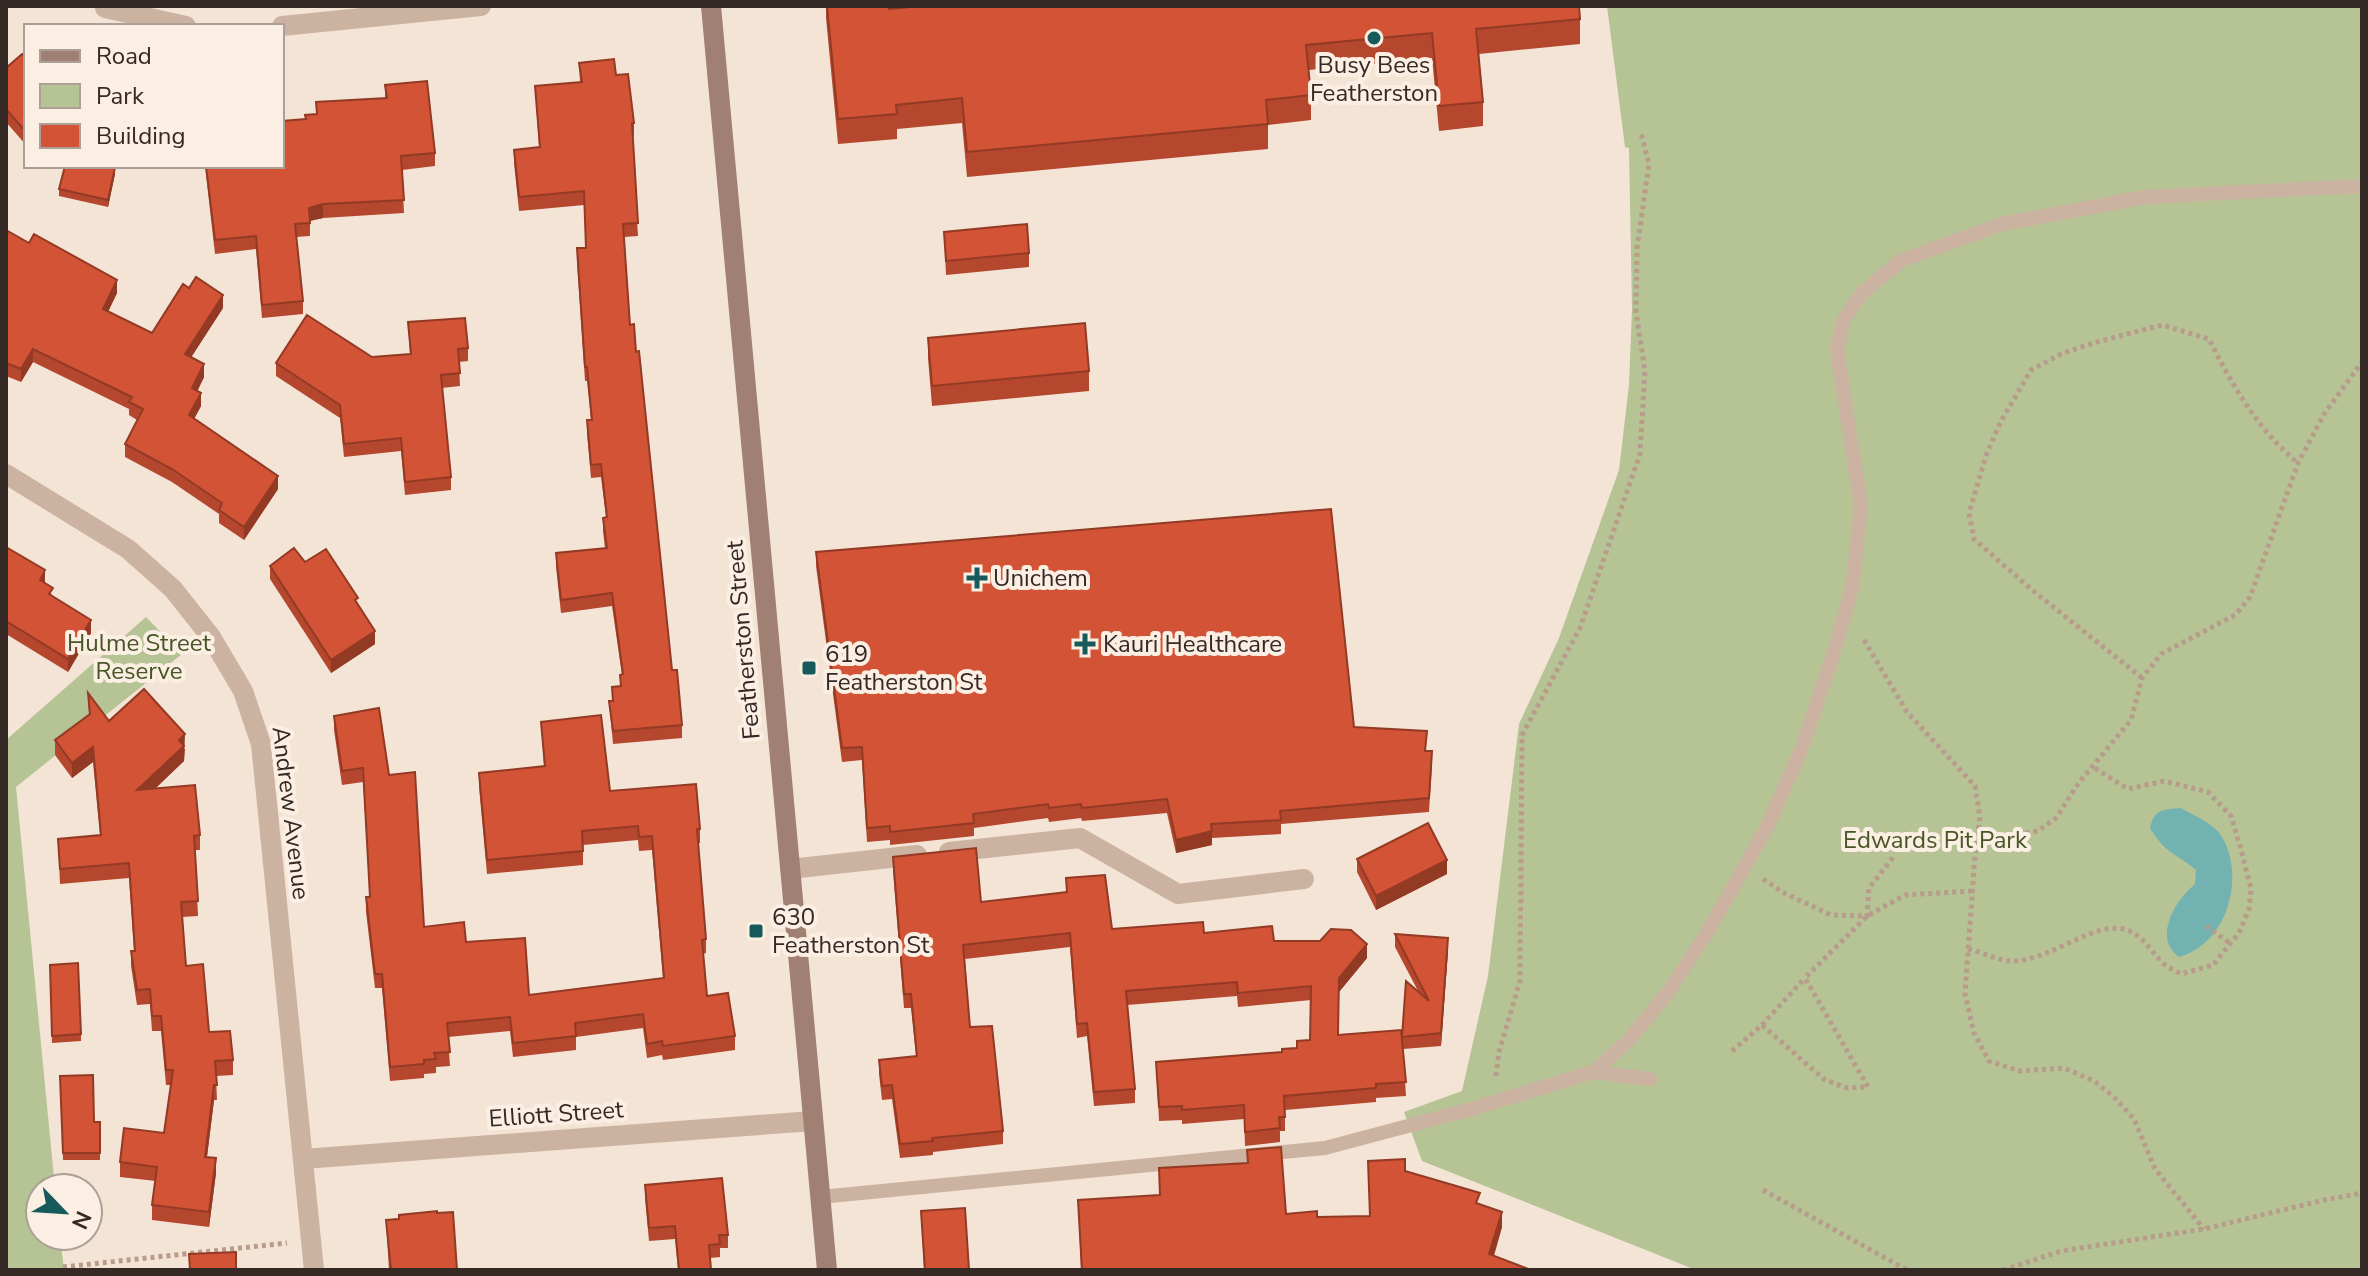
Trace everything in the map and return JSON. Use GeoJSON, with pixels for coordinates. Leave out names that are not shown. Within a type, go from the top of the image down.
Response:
{"type":"FeatureCollection","features":[{"type":"Feature","properties":{"kind":"main road","name":"Featherston Street"},"geometry":{"type":"LineString","coordinates":[[711,6],[827,1270]]}},
{"type":"Feature","properties":{"kind":"street"},"geometry":{"type":"LineString","coordinates":[[284,26],[481,6]]}},
{"type":"Feature","properties":{"kind":"street"},"geometry":{"type":"LineString","coordinates":[[105,8],[177,24]]}},
{"type":"Feature","properties":{"kind":"street","name":"Andrew Avenue"},"geometry":{"type":"LineString","coordinates":[[6,474],[128,549],[173,589],[211,637],[243,691],[261,744],[314,1270]]}},
{"type":"Feature","properties":{"kind":"street"},"geometry":{"type":"LineString","coordinates":[[790,869],[1080,838],[1178,894],[1304,879]]}},
{"type":"Feature","properties":{"kind":"street","name":"Elliott Street"},"geometry":{"type":"LineString","coordinates":[[303,1159],[813,1121]]}},
{"type":"Feature","properties":{"kind":"lane"},"geometry":{"type":"LineString","coordinates":[[1593,1072],[1628,1041],[1669,991],[1707,933],[1767,827],[1803,745],[1852,588],[1861,507],[1837,351],[1844,319],[1862,293],[1902,260],[2002,224],[2145,197],[2362,186]]}},
{"type":"Feature","properties":{"kind":"lane"},"geometry":{"type":"LineString","coordinates":[[820,1197],[1325,1148],[1593,1072],[1650,1079]]}},
{"type":"Feature","properties":{"kind":"path"},"geometry":{"type":"LineString","coordinates":[[1499,1101],[1495,1081],[1499,1052],[1520,981],[1522,735],[1580,628],[1640,454],[1645,371],[1636,312],[1637,248],[1649,164],[1641,133]]}},
{"type":"Feature","properties":{"kind":"path"},"geometry":{"type":"LineString","coordinates":[[2142,678],[1974,539],[1969,513],[1987,453],[2001,421],[2031,370],[2061,354],[2093,343],[2162,325],[2209,339],[2250,412],[2298,463]]}},
{"type":"Feature","properties":{"kind":"path"},"geometry":{"type":"LineString","coordinates":[[1978,840],[2038,831],[2056,818],[2078,784],[2131,720],[2142,678],[2161,654],[2235,615],[2250,597],[2298,463],[2324,414],[2362,362]]}},
{"type":"Feature","properties":{"kind":"path"},"geometry":{"type":"LineString","coordinates":[[1852,588],[1859,630],[1874,662],[1907,712],[1975,786],[1980,817],[1965,994],[1974,1033],[1989,1061],[2019,1071],[2064,1068],[2094,1081],[2134,1119],[2155,1169],[2204,1229]]}},
{"type":"Feature","properties":{"kind":"path"},"geometry":{"type":"LineString","coordinates":[[1968,949],[2013,961],[2030,959],[2104,929],[2120,929],[2134,933],[2165,965],[2181,974],[2213,965],[2239,933],[2249,909],[2251,889],[2231,816],[2208,792],[2164,781],[2128,789],[2093,767]]}},
{"type":"Feature","properties":{"kind":"path"},"geometry":{"type":"LineString","coordinates":[[1867,916],[1869,888],[1895,855]]}},
{"type":"Feature","properties":{"kind":"path"},"geometry":{"type":"LineString","coordinates":[[1746,866],[1784,893],[1831,915],[1867,916]]}},
{"type":"Feature","properties":{"kind":"path"},"geometry":{"type":"LineString","coordinates":[[1732,1051],[1762,1025],[1867,916],[1905,895],[1972,891]]}},
{"type":"Feature","properties":{"kind":"path"},"geometry":{"type":"LineString","coordinates":[[2206,926],[2231,944]]}},
{"type":"Feature","properties":{"kind":"path"},"geometry":{"type":"LineString","coordinates":[[1762,1025],[1825,1080],[1847,1088],[1868,1087],[1805,978]]}},
{"type":"Feature","properties":{"kind":"path"},"geometry":{"type":"LineString","coordinates":[[1763,1190],[1907,1270]]}},
{"type":"Feature","properties":{"kind":"path"},"geometry":{"type":"LineString","coordinates":[[2003,1270],[2061,1251],[2204,1229],[2362,1193]]}},
{"type":"Feature","properties":{"kind":"path"},"geometry":{"type":"LineString","coordinates":[[63,1267],[312,1239]]}},
{"type":"Feature","properties":{"kind":"green space","name":"Edwards Pit Park"},"geometry":{"type":"Polygon","coordinates":[[[1607,6],[2362,6],[2362,1270],[1696,1270],[1422,1161],[1404,1112],[1462,1091],[1488,976],[1519,724],[1559,638],[1619,470],[1629,385],[1632,309],[1629,148],[1625,147],[1607,6]]]}},
{"type":"Feature","properties":{"kind":"green space","name":"Hulme Street Reserve"},"geometry":{"type":"Polygon","coordinates":[[[146,617],[182,654],[16,787],[53,1172],[24,1172],[24,1252],[62,1252],[64,1270],[6,1270],[6,740],[146,617]]]}},
{"type":"Feature","properties":{"kind":"water"},"geometry":{"type":"Polygon","coordinates":[[[2181,808],[2209,824],[2222,837],[2229,853],[2232,890],[2228,908],[2209,939],[2196,950],[2179,957],[2171,949],[2167,930],[2174,909],[2195,884],[2196,870],[2166,848],[2150,828],[2157,813],[2181,808]]]}},
{"type":"Feature","properties":{"kind":"building"},"geometry":{"type":"Polygon","coordinates":[[[827,6],[889,6],[889,9],[922,6],[1579,6],[1580,19],[1476,29],[1483,102],[1439,106],[1432,33],[1306,45],[1311,95],[1266,100],[1268,124],[967,152],[962,98],[896,105],[897,114],[838,119],[827,6]]]}},
{"type":"Feature","properties":{"kind":"building"},"geometry":{"type":"Polygon","coordinates":[[[22,54],[24,56],[24,130],[6,109],[6,68],[22,54]]]}},
{"type":"Feature","properties":{"kind":"building"},"geometry":{"type":"Polygon","coordinates":[[[614,59],[616,75],[628,74],[634,123],[638,223],[623,224],[630,325],[634,324],[636,352],[639,351],[672,670],[677,670],[682,725],[613,731],[609,701],[613,701],[612,687],[621,686],[620,675],[623,674],[612,593],[561,600],[556,553],[607,548],[601,464],[591,465],[587,420],[592,420],[577,248],[586,248],[584,191],[519,197],[514,150],[540,147],[535,86],[582,82],[579,63],[614,59]]]}},
{"type":"Feature","properties":{"kind":"building"},"geometry":{"type":"Polygon","coordinates":[[[427,81],[435,153],[401,156],[404,200],[323,204],[309,208],[310,223],[295,224],[303,301],[262,305],[256,236],[215,240],[206,168],[284,168],[284,121],[306,119],[305,115],[317,114],[316,102],[387,98],[385,85],[427,81]]]}},
{"type":"Feature","properties":{"kind":"building"},"geometry":{"type":"Polygon","coordinates":[[[64,168],[115,168],[108,200],[59,189],[64,168]]]}},
{"type":"Feature","properties":{"kind":"building"},"geometry":{"type":"Polygon","coordinates":[[[1027,224],[1029,253],[946,261],[944,232],[1027,224]]]}},
{"type":"Feature","properties":{"kind":"building"},"geometry":{"type":"Polygon","coordinates":[[[6,230],[29,243],[34,234],[117,280],[103,309],[152,333],[183,284],[189,288],[196,277],[223,295],[185,354],[204,364],[192,388],[201,393],[189,415],[278,476],[244,527],[219,510],[222,503],[172,469],[125,444],[143,409],[129,402],[132,397],[33,349],[21,369],[6,363],[6,230]]]}},
{"type":"Feature","properties":{"kind":"building"},"geometry":{"type":"Polygon","coordinates":[[[307,315],[372,357],[411,354],[408,322],[465,318],[468,348],[458,349],[460,373],[441,375],[451,477],[405,482],[401,438],[344,444],[340,405],[276,363],[307,315]]]}},
{"type":"Feature","properties":{"kind":"building"},"geometry":{"type":"Polygon","coordinates":[[[1085,323],[1089,371],[932,386],[928,338],[1085,323]]]}},
{"type":"Feature","properties":{"kind":"building","name":"Kauri Healthcare"},"geometry":{"type":"Polygon","coordinates":[[[1331,509],[1354,727],[1427,731],[1425,751],[1432,751],[1429,798],[1280,811],[1281,820],[1211,824],[1212,831],[1176,840],[1167,799],[1082,808],[1081,804],[1049,808],[1048,804],[973,814],[974,823],[890,832],[890,826],[867,828],[862,747],[842,748],[816,552],[1331,509]]]}},
{"type":"Feature","properties":{"kind":"building"},"geometry":{"type":"Polygon","coordinates":[[[6,547],[45,570],[40,580],[53,588],[49,594],[91,620],[68,659],[6,621],[6,547]]]}},
{"type":"Feature","properties":{"kind":"building"},"geometry":{"type":"Polygon","coordinates":[[[294,548],[305,562],[326,549],[375,631],[331,660],[270,566],[294,548]]]}},
{"type":"Feature","properties":{"kind":"building"},"geometry":{"type":"Polygon","coordinates":[[[144,689],[185,734],[179,740],[184,746],[137,790],[195,785],[200,835],[194,836],[198,901],[181,902],[186,966],[203,964],[209,1032],[230,1031],[233,1060],[215,1061],[217,1085],[214,1085],[205,1157],[216,1158],[209,1212],[152,1205],[157,1167],[120,1162],[124,1128],[164,1133],[173,1070],[166,1070],[161,1016],[152,1016],[150,989],[137,990],[131,951],[135,951],[129,863],[60,869],[58,839],[101,835],[93,747],[72,763],[55,740],[90,714],[88,693],[109,721],[144,689]]]}},
{"type":"Feature","properties":{"kind":"building"},"geometry":{"type":"Polygon","coordinates":[[[379,708],[389,775],[415,772],[424,927],[464,922],[466,942],[525,938],[529,995],[664,978],[652,836],[639,837],[638,826],[582,831],[583,851],[487,860],[479,773],[545,766],[541,722],[601,715],[610,791],[696,784],[707,996],[728,993],[735,1036],[663,1046],[662,1041],[647,1044],[643,1014],[575,1023],[576,1036],[513,1043],[510,1017],[447,1023],[450,1052],[434,1053],[436,1059],[424,1060],[424,1064],[390,1067],[382,974],[375,974],[366,897],[370,897],[363,768],[342,771],[334,716],[379,708]]]}},
{"type":"Feature","properties":{"kind":"building"},"geometry":{"type":"Polygon","coordinates":[[[1428,823],[1447,860],[1376,896],[1357,859],[1428,823]]]}},
{"type":"Feature","properties":{"kind":"building"},"geometry":{"type":"Polygon","coordinates":[[[976,848],[981,902],[1067,892],[1066,878],[1105,875],[1112,929],[1203,922],[1204,933],[1272,926],[1274,941],[1320,941],[1331,929],[1351,930],[1367,944],[1339,978],[1338,1035],[1401,1030],[1406,1082],[1376,1084],[1376,1088],[1284,1096],[1285,1117],[1279,1117],[1280,1128],[1245,1132],[1244,1105],[1182,1110],[1182,1106],[1159,1107],[1156,1062],[1282,1052],[1282,1049],[1297,1048],[1297,1041],[1310,1040],[1311,986],[1238,993],[1237,982],[1126,991],[1135,1089],[1094,1092],[1087,1023],[1077,1024],[1070,933],[963,945],[970,1027],[992,1026],[1003,1131],[900,1144],[892,1085],[882,1086],[879,1060],[917,1056],[911,994],[904,994],[893,857],[976,848]]]}},
{"type":"Feature","properties":{"kind":"building"},"geometry":{"type":"Polygon","coordinates":[[[1395,934],[1448,938],[1441,1033],[1402,1037],[1406,981],[1429,1001],[1395,934]]]}},
{"type":"Feature","properties":{"kind":"building"},"geometry":{"type":"Polygon","coordinates":[[[78,963],[81,1034],[52,1036],[50,965],[78,963]]]}},
{"type":"Feature","properties":{"kind":"building"},"geometry":{"type":"Polygon","coordinates":[[[93,1075],[94,1122],[100,1122],[100,1153],[63,1153],[60,1076],[93,1075]]]}},
{"type":"Feature","properties":{"kind":"building"},"geometry":{"type":"Polygon","coordinates":[[[1281,1147],[1286,1214],[1317,1211],[1317,1217],[1370,1216],[1368,1161],[1405,1159],[1405,1171],[1480,1193],[1476,1203],[1502,1212],[1489,1254],[1531,1270],[1082,1270],[1078,1200],[1160,1195],[1159,1168],[1248,1163],[1247,1150],[1281,1147]]]}},
{"type":"Feature","properties":{"kind":"building"},"geometry":{"type":"Polygon","coordinates":[[[722,1178],[728,1235],[719,1235],[720,1244],[709,1245],[711,1270],[679,1270],[675,1226],[649,1228],[645,1185],[722,1178]]]}},
{"type":"Feature","properties":{"kind":"building"},"geometry":{"type":"Polygon","coordinates":[[[965,1208],[969,1270],[925,1270],[921,1211],[965,1208]]]}},
{"type":"Feature","properties":{"kind":"building"},"geometry":{"type":"Polygon","coordinates":[[[453,1212],[457,1270],[391,1270],[386,1220],[399,1219],[399,1215],[453,1212]]]}},
{"type":"Feature","properties":{"kind":"building"},"geometry":{"type":"Polygon","coordinates":[[[236,1252],[236,1270],[190,1270],[189,1254],[236,1252]]]}},
{"type":"Feature","properties":{"kind":"place","name":"Busy Bees Featherston"},"geometry":{"type":"Point","coordinates":[1374,38]}},
{"type":"Feature","properties":{"kind":"place","name":"Unichem"},"geometry":{"type":"Point","coordinates":[977,578]}},
{"type":"Feature","properties":{"kind":"place","name":"Kauri Healthcare"},"geometry":{"type":"Point","coordinates":[1085,644]}},
{"type":"Feature","properties":{"kind":"place","name":"619 Featherston St"},"geometry":{"type":"Point","coordinates":[809,668]}},
{"type":"Feature","properties":{"kind":"place","name":"630 Featherston St"},"geometry":{"type":"Point","coordinates":[756,931]}}]}
